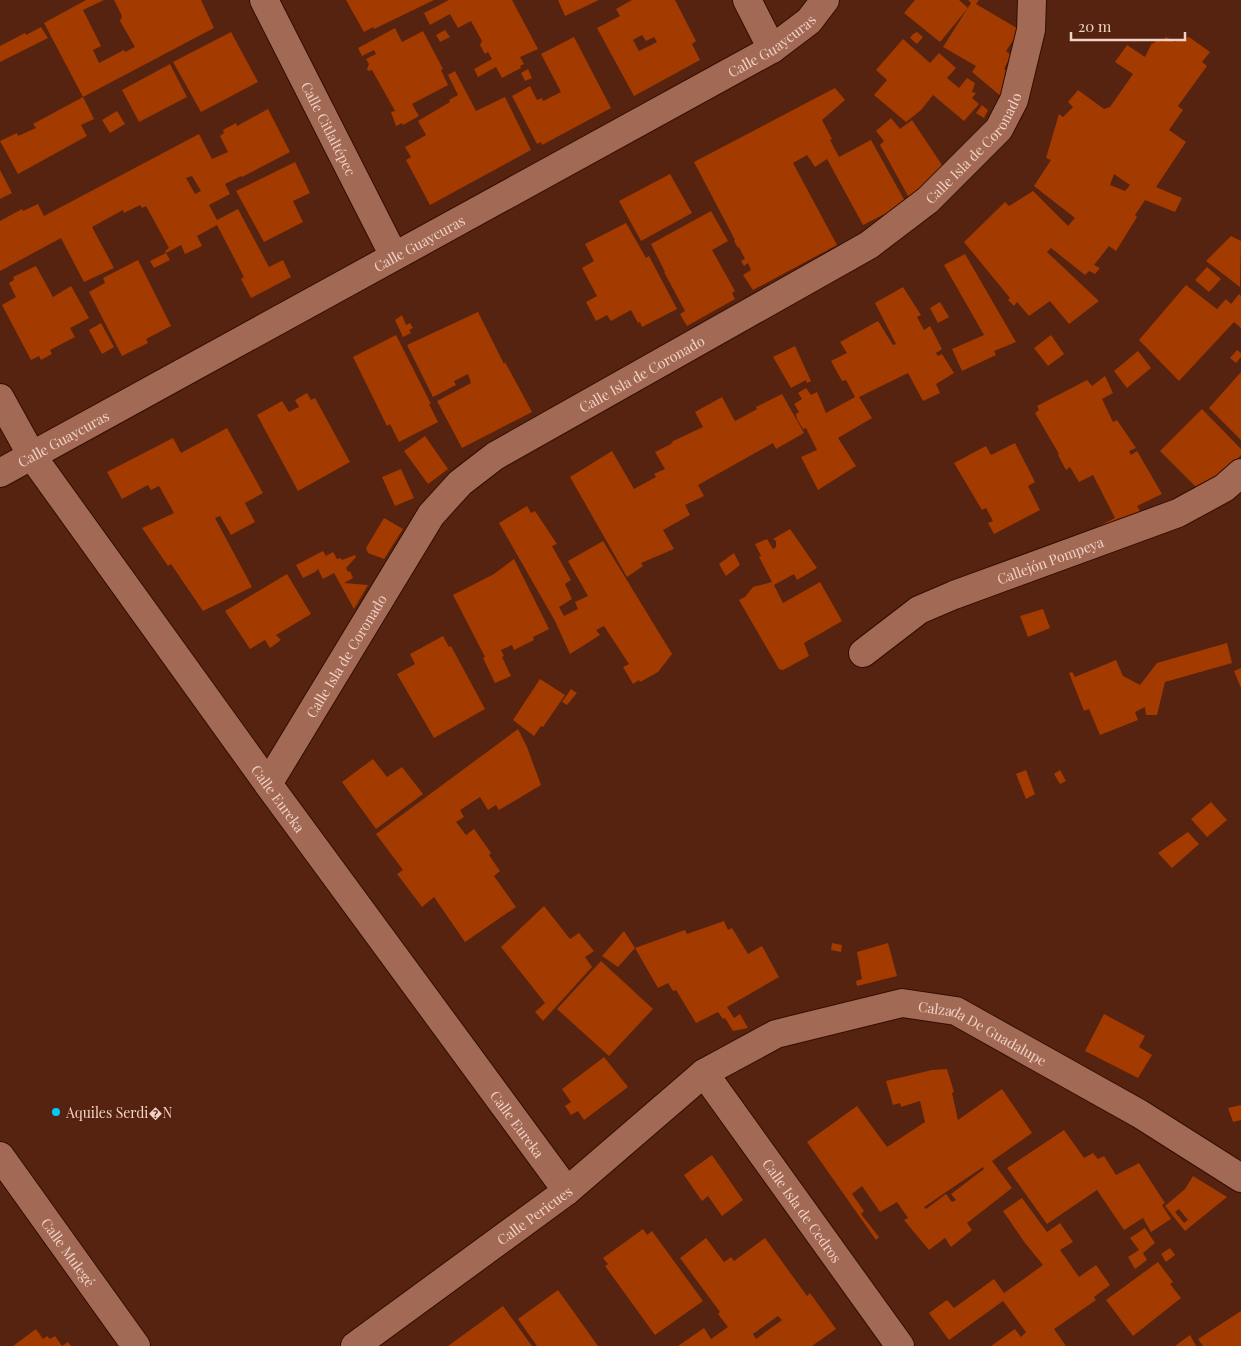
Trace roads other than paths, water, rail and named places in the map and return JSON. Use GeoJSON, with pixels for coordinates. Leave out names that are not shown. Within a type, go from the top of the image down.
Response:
{"type":"FeatureCollection","features":[{"type":"Feature","properties":{"kind":"street","name":"Calle Citlaltépec"},"geometry":{"type":"LineString","coordinates":[[264,0],[394,256]]}},
{"type":"Feature","properties":{"kind":"street"},"geometry":{"type":"LineString","coordinates":[[746,0],[772,49]]}},
{"type":"Feature","properties":{"kind":"street","name":"Calle Guaycuras"},"geometry":{"type":"LineString","coordinates":[[0,473],[772,49],[809,21],[825,0]]}},
{"type":"Feature","properties":{"kind":"street","name":"Calle Isla de Coronado"},"geometry":{"type":"LineString","coordinates":[[268,784],[431,515],[460,483],[495,456],[869,245],[928,200],[999,129],[1014,100],[1031,30],[1032,0]]}},
{"type":"Feature","properties":{"kind":"street","name":"Calle Eureka"},"geometry":{"type":"LineString","coordinates":[[0,398],[32,456],[268,784],[567,1191]]}},
{"type":"Feature","properties":{"kind":"street","name":"Callejón Pompeya"},"geometry":{"type":"LineString","coordinates":[[863,653],[919,610],[954,595],[1178,513],[1224,488],[1241,473]]}},
{"type":"Feature","properties":{"kind":"street","name":"Calzada De Guadalupe"},"geometry":{"type":"LineString","coordinates":[[704,1073],[776,1034],[902,1004],[956,1011],[1140,1114],[1241,1178]]}},
{"type":"Feature","properties":{"kind":"street","name":"Calle Pericues"},"geometry":{"type":"LineString","coordinates":[[355,1346],[567,1191],[704,1073]]}},
{"type":"Feature","properties":{"kind":"street","name":"Calle Isla de Cedros"},"geometry":{"type":"LineString","coordinates":[[704,1073],[900,1346]]}},
{"type":"Feature","properties":{"kind":"street","name":"Calle Mulegé"},"geometry":{"type":"LineString","coordinates":[[0,1156],[136,1346]]}},
{"type":"Feature","properties":{"kind":"place","name":"Aquiles Serdi�N"},"geometry":{"type":"Point","coordinates":[56,1112]}}]}
